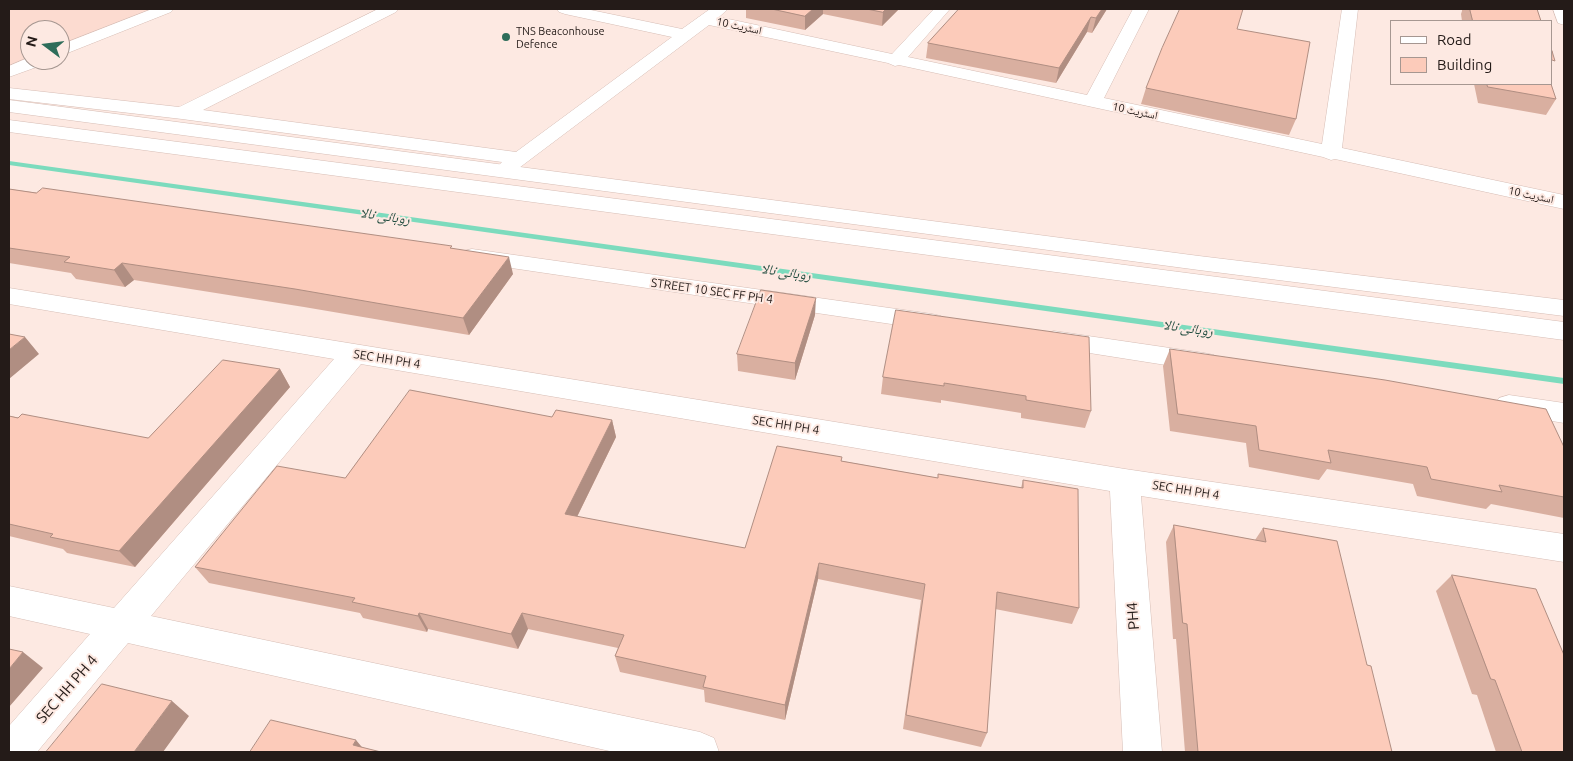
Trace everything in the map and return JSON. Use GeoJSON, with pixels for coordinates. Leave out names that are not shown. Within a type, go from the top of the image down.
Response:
{"type":"FeatureCollection","features":[{"type":"Feature","properties":{"kind":"street"},"geometry":{"type":"LineString","coordinates":[[70,48],[165,9]]}},
{"type":"Feature","properties":{"kind":"street"},"geometry":{"type":"LineString","coordinates":[[182,113],[390,9]]}},
{"type":"Feature","properties":{"kind":"street"},"geometry":{"type":"LineString","coordinates":[[566,9],[685,35]]}},
{"type":"Feature","properties":{"kind":"street"},"geometry":{"type":"LineString","coordinates":[[895,61],[942,9]]}},
{"type":"Feature","properties":{"kind":"street"},"geometry":{"type":"LineString","coordinates":[[1093,102],[1141,9]]}},
{"type":"Feature","properties":{"kind":"street"},"geometry":{"type":"LineString","coordinates":[[1332,154],[1350,9]]}},
{"type":"Feature","properties":{"kind":"street"},"geometry":{"type":"LineString","coordinates":[[1561,9],[1564,20]]}},
{"type":"Feature","properties":{"kind":"street"},"geometry":{"type":"LineString","coordinates":[[9,106],[219,134],[510,164],[713,14]]}},
{"type":"Feature","properties":{"kind":"street","name":"اسٹریٹ 10"},"geometry":{"type":"LineString","coordinates":[[713,14],[895,61],[1564,202]]}},
{"type":"Feature","properties":{"kind":"street"},"geometry":{"type":"LineString","coordinates":[[9,94],[182,113],[510,164],[1199,263],[1564,308]]}},
{"type":"Feature","properties":{"kind":"street"},"geometry":{"type":"LineString","coordinates":[[219,134],[238,121]]}},
{"type":"Feature","properties":{"kind":"street"},"geometry":{"type":"LineString","coordinates":[[9,126],[1564,331]]}},
{"type":"Feature","properties":{"kind":"street","name":"STREET 10 SEC FF PH 4"},"geometry":{"type":"LineString","coordinates":[[452,253],[954,326]]}},
{"type":"Feature","properties":{"kind":"street","name":"SEC HH PH 4"},"geometry":{"type":"LineString","coordinates":[[9,296],[1125,481],[1564,548]]}},
{"type":"Feature","properties":{"kind":"street"},"geometry":{"type":"LineString","coordinates":[[1033,337],[1230,365]]}},
{"type":"Feature","properties":{"kind":"street","name":"SEC HH PH 4"},"geometry":{"type":"LineString","coordinates":[[12,752],[355,353]]}},
{"type":"Feature","properties":{"kind":"street"},"geometry":{"type":"LineString","coordinates":[[1486,402],[1564,414]]}},
{"type":"Feature","properties":{"kind":"street","name":"PH4"},"geometry":{"type":"LineString","coordinates":[[1125,481],[1142,752]]}},
{"type":"Feature","properties":{"kind":"street"},"geometry":{"type":"LineString","coordinates":[[9,601],[700,752]]}},
{"type":"Feature","properties":{"kind":"shaded area"},"geometry":{"type":"Polygon","coordinates":[[[9,9],[160,9],[70,45],[70,20],[20,20],[20,65],[9,69],[9,9]]]}},
{"type":"Feature","properties":{"kind":"building"},"geometry":{"type":"Polygon","coordinates":[[[772,9],[813,9],[805,16],[772,9]]]}},
{"type":"Feature","properties":{"kind":"building"},"geometry":{"type":"Polygon","coordinates":[[[867,9],[886,9],[883,12],[867,9]]]}},
{"type":"Feature","properties":{"kind":"building"},"geometry":{"type":"Polygon","coordinates":[[[959,9],[1102,9],[1096,18],[1091,17],[1059,68],[928,43],[959,9]]]}},
{"type":"Feature","properties":{"kind":"building"},"geometry":{"type":"Polygon","coordinates":[[[1180,9],[1243,9],[1237,29],[1310,42],[1296,119],[1146,88],[1180,9]]]}},
{"type":"Feature","properties":{"kind":"building"},"geometry":{"type":"Polygon","coordinates":[[[1470,9],[1537,9],[1541,20],[1473,20],[1470,9]]]}},
{"type":"Feature","properties":{"kind":"building"},"geometry":{"type":"Polygon","coordinates":[[[1487,85],[1551,85],[1556,99],[1488,87],[1487,85]]]}},
{"type":"Feature","properties":{"kind":"building"},"geometry":{"type":"Polygon","coordinates":[[[43,188],[452,246],[450,248],[509,257],[463,318],[295,289],[122,263],[114,270],[64,262],[70,257],[9,248],[9,189],[36,193],[43,188]]]}},
{"type":"Feature","properties":{"kind":"building"},"geometry":{"type":"Polygon","coordinates":[[[761,290],[816,298],[795,363],[737,354],[761,290]]]}},
{"type":"Feature","properties":{"kind":"building"},"geometry":{"type":"Polygon","coordinates":[[[896,310],[1089,337],[1091,411],[1026,400],[1026,396],[944,383],[944,386],[883,377],[896,310]]]}},
{"type":"Feature","properties":{"kind":"building"},"geometry":{"type":"Polygon","coordinates":[[[9,334],[25,337],[9,350],[9,334]]]}},
{"type":"Feature","properties":{"kind":"building"},"geometry":{"type":"Polygon","coordinates":[[[1170,349],[1385,380],[1546,409],[1564,447],[1564,497],[1499,485],[1502,492],[1431,479],[1427,467],[1328,450],[1331,463],[1259,450],[1256,426],[1178,414],[1170,349]]]}},
{"type":"Feature","properties":{"kind":"building"},"geometry":{"type":"Polygon","coordinates":[[[223,360],[280,369],[119,551],[50,537],[53,534],[9,524],[9,416],[18,418],[22,414],[148,438],[223,360]]]}},
{"type":"Feature","properties":{"kind":"building"},"geometry":{"type":"Polygon","coordinates":[[[410,390],[552,417],[556,410],[612,420],[565,514],[745,548],[777,446],[842,457],[841,461],[938,478],[938,474],[1023,488],[1023,480],[1078,489],[1079,608],[997,592],[987,733],[906,715],[925,584],[819,563],[785,705],[703,687],[706,676],[615,656],[624,635],[522,613],[511,634],[419,613],[418,616],[352,602],[355,598],[195,567],[277,466],[345,478],[410,390]]]}},
{"type":"Feature","properties":{"kind":"building"},"geometry":{"type":"Polygon","coordinates":[[[1174,525],[1266,542],[1263,528],[1337,541],[1367,665],[1371,666],[1392,752],[1198,752],[1187,624],[1183,623],[1174,525]]]}},
{"type":"Feature","properties":{"kind":"building"},"geometry":{"type":"Polygon","coordinates":[[[1452,575],[1536,589],[1564,655],[1564,752],[1522,752],[1495,680],[1491,679],[1452,575]]]}},
{"type":"Feature","properties":{"kind":"building"},"geometry":{"type":"Polygon","coordinates":[[[9,649],[23,652],[9,669],[9,649]]]}},
{"type":"Feature","properties":{"kind":"building"},"geometry":{"type":"Polygon","coordinates":[[[102,684],[172,701],[134,752],[46,752],[102,684]]]}},
{"type":"Feature","properties":{"kind":"building"},"geometry":{"type":"Polygon","coordinates":[[[271,720],[356,740],[353,745],[381,752],[250,752],[271,720]]]}},
{"type":"Feature","properties":{"kind":"waterway","name":"روہائی نالا"},"geometry":{"type":"LineString","coordinates":[[9,163],[1564,381]]}},
{"type":"Feature","properties":{"kind":"place","name":"TNS Beaconhouse Defence"},"geometry":{"type":"Point","coordinates":[506,37]}}]}
